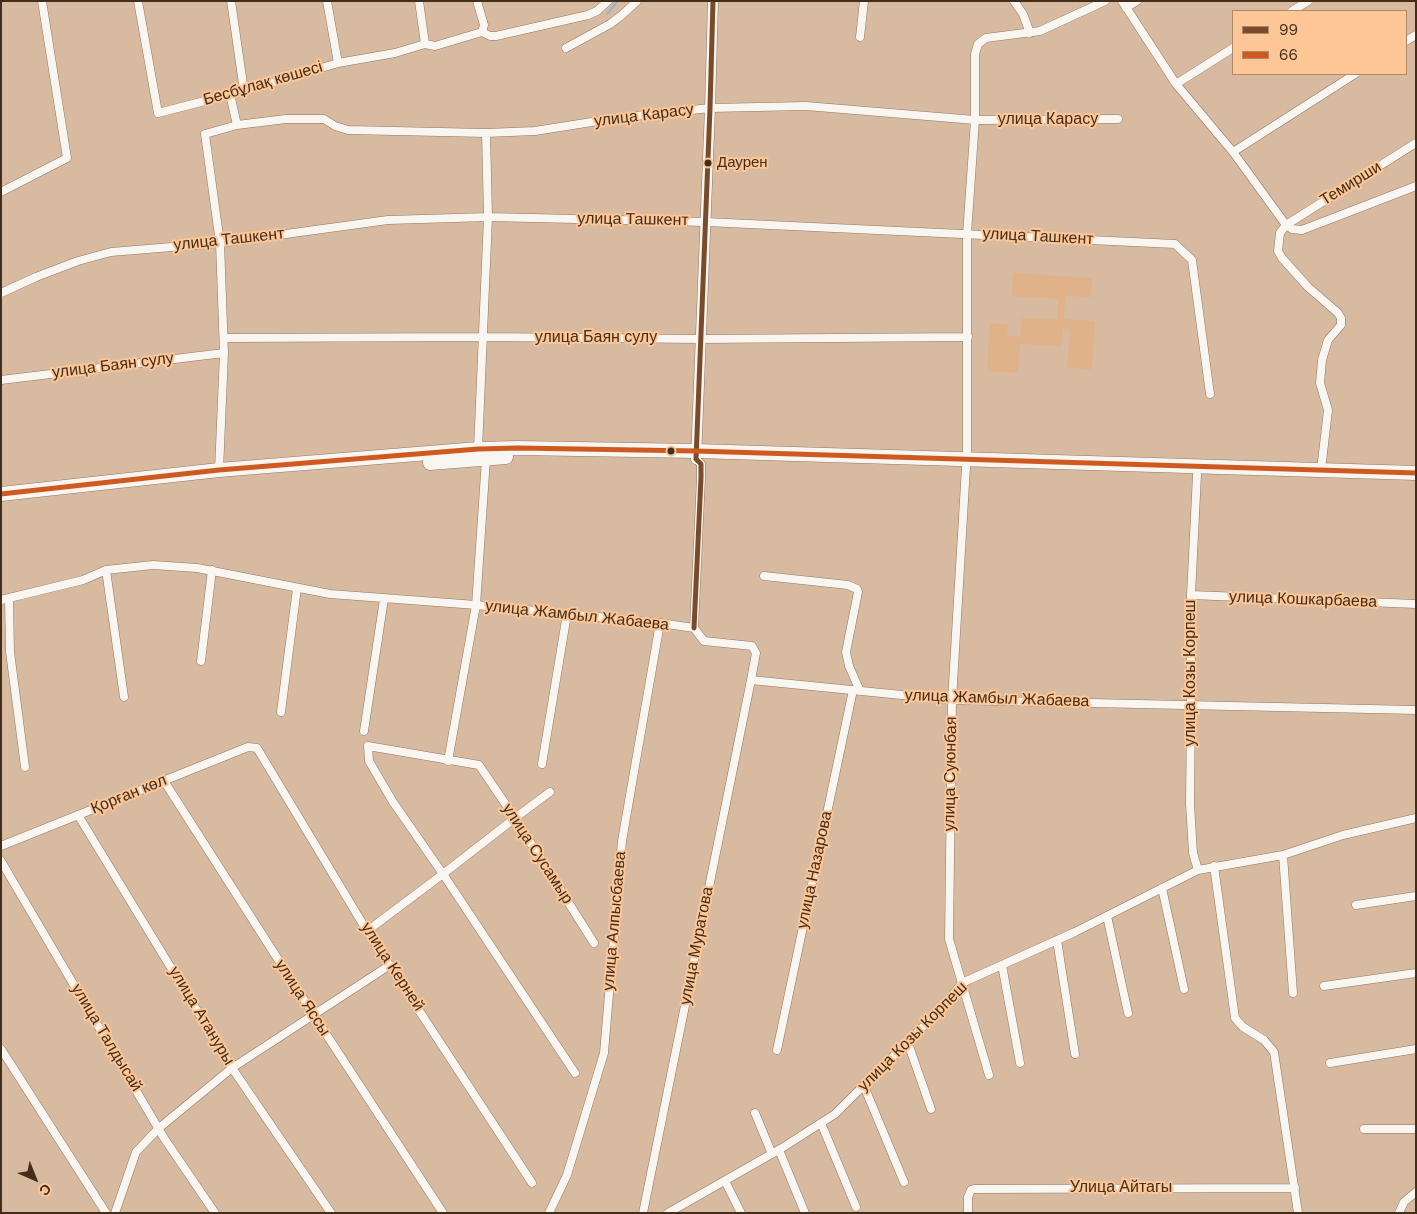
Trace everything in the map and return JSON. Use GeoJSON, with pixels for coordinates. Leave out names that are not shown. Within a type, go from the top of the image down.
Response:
{"type":"FeatureCollection","features":[{"type":"Feature","properties":{"kind":"highway"},"geometry":{"type":"LineString","coordinates":[[1,494],[219,470],[482,454],[696,455],[1416,473]]}},
{"type":"Feature","properties":{"kind":"highway"},"geometry":{"type":"LineString","coordinates":[[1,502],[220,478],[482,454]]}},
{"type":"Feature","properties":{"kind":"highway"},"geometry":{"type":"LineString","coordinates":[[966,463],[1197,475],[1416,482]]}},
{"type":"Feature","properties":{"kind":"street"},"geometry":{"type":"LineString","coordinates":[[1,192],[67,158],[42,1]]}},
{"type":"Feature","properties":{"kind":"street","name":"Бесбұлақ көшесі"},"geometry":{"type":"LineString","coordinates":[[138,1],[158,112],[244,91],[338,63],[327,1]]}},
{"type":"Feature","properties":{"kind":"street"},"geometry":{"type":"LineString","coordinates":[[231,1],[244,91]]}},
{"type":"Feature","properties":{"kind":"street"},"geometry":{"type":"LineString","coordinates":[[419,1],[424,44]]}},
{"type":"Feature","properties":{"kind":"street"},"geometry":{"type":"LineString","coordinates":[[477,1],[484,25],[482,32]]}},
{"type":"Feature","properties":{"kind":"street"},"geometry":{"type":"LineString","coordinates":[[338,63],[395,53],[424,44],[435,46],[482,32],[490,36],[496,36],[588,15],[597,11],[608,1]]}},
{"type":"Feature","properties":{"kind":"street"},"geometry":{"type":"LineString","coordinates":[[566,48],[610,24],[637,1]]}},
{"type":"Feature","properties":{"kind":"street"},"geometry":{"type":"LineString","coordinates":[[694,628],[701,478],[701,464],[696,455],[713,1]]}},
{"type":"Feature","properties":{"kind":"street"},"geometry":{"type":"LineString","coordinates":[[860,37],[864,1]]}},
{"type":"Feature","properties":{"kind":"street"},"geometry":{"type":"LineString","coordinates":[[1014,1],[1023,14],[1030,33],[1040,31],[1105,1]]}},
{"type":"Feature","properties":{"kind":"street"},"geometry":{"type":"LineString","coordinates":[[1137,1],[1124,5],[1176,84],[1233,152],[1286,226],[1292,230],[1302,230],[1416,186]]}},
{"type":"Feature","properties":{"kind":"street"},"geometry":{"type":"LineString","coordinates":[[1294,10],[1308,1]]}},
{"type":"Feature","properties":{"kind":"street","name":"улица Суюнбая"},"geometry":{"type":"LineString","coordinates":[[989,1076],[949,939],[952,700],[966,463],[967,234],[975,120],[975,54],[978,44],[986,38],[1030,33]]}},
{"type":"Feature","properties":{"kind":"street"},"geometry":{"type":"LineString","coordinates":[[1176,84],[1232,49]]}},
{"type":"Feature","properties":{"kind":"street"},"geometry":{"type":"LineString","coordinates":[[1233,152],[1353,75]]}},
{"type":"Feature","properties":{"kind":"street"},"geometry":{"type":"LineString","coordinates":[[230,94],[237,125]]}},
{"type":"Feature","properties":{"kind":"street","name":"улица Карасу"},"geometry":{"type":"LineString","coordinates":[[220,243],[205,134],[237,125],[286,119],[324,119],[335,126],[348,130],[486,133],[535,131],[617,118],[710,108],[806,106],[975,120],[1118,119]]}},
{"type":"Feature","properties":{"kind":"street"},"geometry":{"type":"LineString","coordinates":[[486,133],[488,217],[476,606],[448,761],[368,746],[369,761],[393,802],[575,1073]]}},
{"type":"Feature","properties":{"kind":"street","name":"Темирши"},"geometry":{"type":"LineString","coordinates":[[1286,226],[1416,143]]}},
{"type":"Feature","properties":{"kind":"street","name":"улица Ташкент"},"geometry":{"type":"LineString","coordinates":[[1,293],[44,274],[111,252],[220,243],[388,220],[488,217],[706,222],[1175,244],[1192,260],[1210,394]]}},
{"type":"Feature","properties":{"kind":"street"},"geometry":{"type":"LineString","coordinates":[[1286,226],[1280,233],[1278,251],[1282,258],[1308,287],[1338,313],[1341,318],[1341,325],[1328,340],[1322,360],[1320,383],[1328,410],[1321,470]]}},
{"type":"Feature","properties":{"kind":"street"},"geometry":{"type":"LineString","coordinates":[[219,470],[224,353],[220,243]]}},
{"type":"Feature","properties":{"kind":"street","name":"улица Баян сулу"},"geometry":{"type":"LineString","coordinates":[[224,338],[484,337],[701,339],[968,337]]}},
{"type":"Feature","properties":{"kind":"street","name":"улица Баян сулу"},"geometry":{"type":"LineString","coordinates":[[1,380],[224,353]]}},
{"type":"Feature","properties":{"kind":"street","name":"улица Козы Корпеш"},"geometry":{"type":"LineString","coordinates":[[1197,475],[1191,595],[1192,705],[1190,804],[1193,853],[1198,870]]}},
{"type":"Feature","properties":{"kind":"street","name":"улица Жамбыл Жабаева"},"geometry":{"type":"LineString","coordinates":[[5,599],[83,580],[106,570],[153,565],[212,570],[330,594],[568,614],[694,628],[704,641],[752,646],[756,654],[751,680],[952,700],[1416,710]]}},
{"type":"Feature","properties":{"kind":"street"},"geometry":{"type":"LineString","coordinates":[[106,570],[124,697]]}},
{"type":"Feature","properties":{"kind":"street"},"geometry":{"type":"LineString","coordinates":[[201,661],[212,570]]}},
{"type":"Feature","properties":{"kind":"street"},"geometry":{"type":"LineString","coordinates":[[764,576],[848,585],[857,588],[858,592],[846,652],[848,666],[856,690]]}},
{"type":"Feature","properties":{"kind":"street"},"geometry":{"type":"LineString","coordinates":[[281,712],[298,588]]}},
{"type":"Feature","properties":{"kind":"street","name":"улица Кошкарбаева"},"geometry":{"type":"LineString","coordinates":[[1191,595],[1416,604]]}},
{"type":"Feature","properties":{"kind":"street"},"geometry":{"type":"LineString","coordinates":[[5,599],[25,767]]}},
{"type":"Feature","properties":{"kind":"street"},"geometry":{"type":"LineString","coordinates":[[364,731],[384,599]]}},
{"type":"Feature","properties":{"kind":"street"},"geometry":{"type":"LineString","coordinates":[[542,764],[568,614]]}},
{"type":"Feature","properties":{"kind":"street","name":"улица Алпысбаева"},"geometry":{"type":"LineString","coordinates":[[548,1213],[567,1175],[604,1053],[622,841],[660,623]]}},
{"type":"Feature","properties":{"kind":"street","name":"улица Муратова"},"geometry":{"type":"LineString","coordinates":[[643,1213],[751,680]]}},
{"type":"Feature","properties":{"kind":"street","name":"улица Назарова"},"geometry":{"type":"LineString","coordinates":[[777,1050],[856,690]]}},
{"type":"Feature","properties":{"kind":"street","name":"Қорған көл"},"geometry":{"type":"LineString","coordinates":[[1,846],[248,747],[257,748]]}},
{"type":"Feature","properties":{"kind":"street","name":"улица Керней"},"geometry":{"type":"LineString","coordinates":[[257,748],[390,965],[532,1183]]}},
{"type":"Feature","properties":{"kind":"street","name":"улица Сусамыр"},"geometry":{"type":"LineString","coordinates":[[448,761],[479,765],[516,818],[594,943]]}},
{"type":"Feature","properties":{"kind":"street","name":"улица Яссы"},"geometry":{"type":"LineString","coordinates":[[164,781],[443,1213]]}},
{"type":"Feature","properties":{"kind":"street"},"geometry":{"type":"LineString","coordinates":[[368,930],[550,792]]}},
{"type":"Feature","properties":{"kind":"street","name":"улица Атануры"},"geometry":{"type":"LineString","coordinates":[[78,815],[232,1068],[331,1213]]}},
{"type":"Feature","properties":{"kind":"street","name":"улица Козы Корпеш"},"geometry":{"type":"LineString","coordinates":[[673,1212],[776,1152],[835,1114],[944,1006],[962,983],[1057,940],[1198,870],[1283,856],[1343,835],[1416,818]]}},
{"type":"Feature","properties":{"kind":"street"},"geometry":{"type":"LineString","coordinates":[[1283,856],[1292,993]]}},
{"type":"Feature","properties":{"kind":"street","name":"улица Талдысай"},"geometry":{"type":"LineString","coordinates":[[1,861],[164,1138],[215,1213]]}},
{"type":"Feature","properties":{"kind":"street"},"geometry":{"type":"LineString","coordinates":[[1214,866],[1235,1018],[1243,1027],[1264,1040],[1274,1052],[1298,1213]]}},
{"type":"Feature","properties":{"kind":"street"},"geometry":{"type":"LineString","coordinates":[[1162,888],[1184,989]]}},
{"type":"Feature","properties":{"kind":"street"},"geometry":{"type":"LineString","coordinates":[[1356,905],[1416,896]]}},
{"type":"Feature","properties":{"kind":"street"},"geometry":{"type":"LineString","coordinates":[[1107,916],[1128,1012]]}},
{"type":"Feature","properties":{"kind":"street"},"geometry":{"type":"LineString","coordinates":[[1057,940],[1075,1054]]}},
{"type":"Feature","properties":{"kind":"street"},"geometry":{"type":"LineString","coordinates":[[115,1213],[136,1152],[159,1128],[232,1068],[390,965]]}},
{"type":"Feature","properties":{"kind":"street"},"geometry":{"type":"LineString","coordinates":[[1002,965],[1020,1063]]}},
{"type":"Feature","properties":{"kind":"street"},"geometry":{"type":"LineString","coordinates":[[1324,986],[1416,973]]}},
{"type":"Feature","properties":{"kind":"street"},"geometry":{"type":"LineString","coordinates":[[908,1043],[931,1109]]}},
{"type":"Feature","properties":{"kind":"street"},"geometry":{"type":"LineString","coordinates":[[1,1049],[106,1213]]}},
{"type":"Feature","properties":{"kind":"street"},"geometry":{"type":"LineString","coordinates":[[1330,1063],[1416,1049]]}},
{"type":"Feature","properties":{"kind":"street"},"geometry":{"type":"LineString","coordinates":[[864,1086],[904,1182]]}},
{"type":"Feature","properties":{"kind":"street"},"geometry":{"type":"LineString","coordinates":[[755,1113],[805,1213]]}},
{"type":"Feature","properties":{"kind":"street"},"geometry":{"type":"LineString","coordinates":[[821,1123],[856,1207]]}},
{"type":"Feature","properties":{"kind":"street"},"geometry":{"type":"LineString","coordinates":[[1364,1129],[1416,1129]]}},
{"type":"Feature","properties":{"kind":"street"},"geometry":{"type":"LineString","coordinates":[[724,1181],[741,1213]]}},
{"type":"Feature","properties":{"kind":"street","name":"Улица Айтагы"},"geometry":{"type":"LineString","coordinates":[[968,1213],[968,1197],[970,1190],[974,1189],[1295,1188]]}},
{"type":"Feature","properties":{"kind":"street"},"geometry":{"type":"LineString","coordinates":[[1399,1213],[1404,1202],[1416,1192]]}},
{"type":"Feature","properties":{"kind":"shaded area"},"geometry":{"type":"Polygon","coordinates":[[[1013,273],[1092,278],[1091,297],[1065,296],[1064,319],[1095,321],[1092,369],[1067,368],[1070,329],[1063,328],[1061,346],[1020,344],[1018,373],[987,371],[990,323],[1008,324],[1007,336],[1020,337],[1022,318],[1057,319],[1058,299],[1012,296],[1013,273]]]}},
{"type":"Feature","properties":{"kind":"waterway"},"geometry":{"type":"LineString","coordinates":[[607,14],[618,1]]}},
{"type":"Feature","properties":{"kind":"transit line","name":"99"},"geometry":{"type":"LineString","coordinates":[[694,628],[701,478],[701,464],[696,459],[713,1]]}},
{"type":"Feature","properties":{"kind":"transit line","name":"66"},"geometry":{"type":"LineString","coordinates":[[1,494],[219,470],[478,449],[518,448],[696,451],[1416,473]]}},
{"type":"Feature","properties":{"kind":"place","name":"Даурен"},"geometry":{"type":"Point","coordinates":[708,163]}}]}
